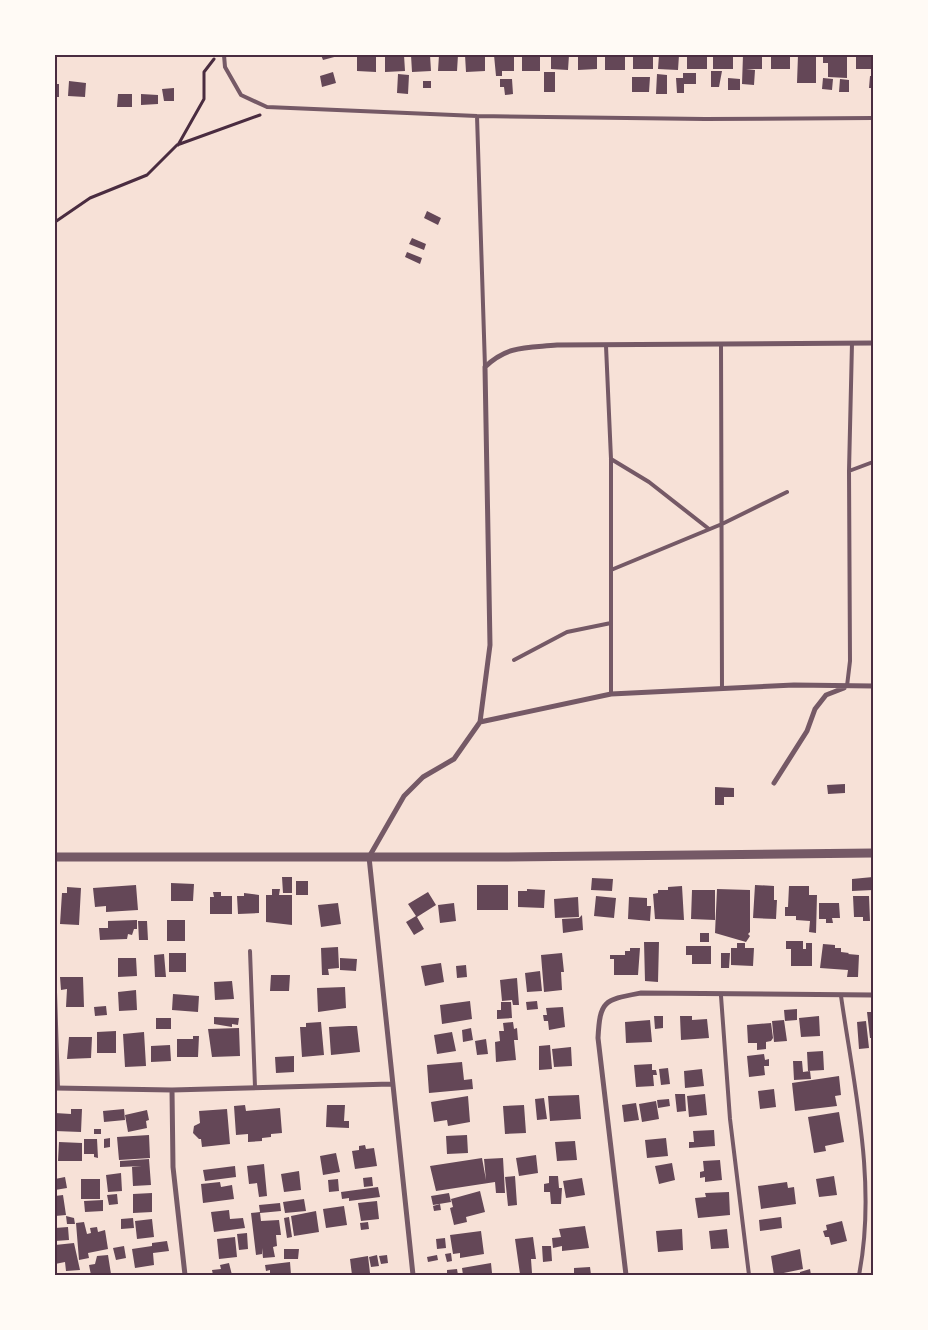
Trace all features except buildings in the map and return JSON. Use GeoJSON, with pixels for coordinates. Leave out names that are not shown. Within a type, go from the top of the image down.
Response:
{"type":"FeatureCollection","features":[{"type":"Feature","properties":{"kind":"street"},"geometry":{"type":"LineString","coordinates":[[413,1275],[391,1084],[369,857],[404,796],[423,777],[454,758],[480,722],[490,645],[485,367],[498,354],[512,349],[557,346],[873,343]]}},
{"type":"Feature","properties":{"kind":"street"},"geometry":{"type":"LineString","coordinates":[[480,722],[610,694],[794,685],[873,686]]}},
{"type":"Feature","properties":{"kind":"street"},"geometry":{"type":"LineString","coordinates":[[774,783],[807,731],[815,709],[826,695],[847,686]]}},
{"type":"Feature","properties":{"kind":"street"},"geometry":{"type":"LineString","coordinates":[[55,857],[369,857],[873,852]]}},
{"type":"Feature","properties":{"kind":"street"},"geometry":{"type":"LineString","coordinates":[[626,1275],[598,1038],[599,1016],[603,1006],[609,1001],[633,995],[873,995]]}},
{"type":"Feature","properties":{"kind":"street"},"geometry":{"type":"LineString","coordinates":[[57,1088],[172,1090],[391,1084]]}},
{"type":"Feature","properties":{"kind":"street"},"geometry":{"type":"LineString","coordinates":[[172,1090],[173,1167],[185,1275]]}},
{"type":"Feature","properties":{"kind":"lane"},"geometry":{"type":"LineString","coordinates":[[224,55],[224,67],[241,96],[267,108],[477,116],[705,119],[873,118]]}},
{"type":"Feature","properties":{"kind":"lane"},"geometry":{"type":"LineString","coordinates":[[477,116],[485,367]]}},
{"type":"Feature","properties":{"kind":"lane"},"geometry":{"type":"LineString","coordinates":[[847,686],[850,661],[849,471],[852,343]]}},
{"type":"Feature","properties":{"kind":"lane"},"geometry":{"type":"LineString","coordinates":[[721,345],[722,688]]}},
{"type":"Feature","properties":{"kind":"lane"},"geometry":{"type":"LineString","coordinates":[[606,346],[612,459],[610,694]]}},
{"type":"Feature","properties":{"kind":"lane"},"geometry":{"type":"LineString","coordinates":[[612,459],[649,482],[709,529]]}},
{"type":"Feature","properties":{"kind":"lane"},"geometry":{"type":"LineString","coordinates":[[849,471],[873,462]]}},
{"type":"Feature","properties":{"kind":"lane"},"geometry":{"type":"LineString","coordinates":[[611,570],[722,524],[787,492]]}},
{"type":"Feature","properties":{"kind":"lane"},"geometry":{"type":"LineString","coordinates":[[514,660],[567,632],[611,623]]}},
{"type":"Feature","properties":{"kind":"lane"},"geometry":{"type":"LineString","coordinates":[[250,951],[254,1088]]}},
{"type":"Feature","properties":{"kind":"lane"},"geometry":{"type":"LineString","coordinates":[[55,992],[57,1088]]}},
{"type":"Feature","properties":{"kind":"lane"},"geometry":{"type":"LineString","coordinates":[[721,996],[730,1119],[749,1275]]}},
{"type":"Feature","properties":{"kind":"lane"},"geometry":{"type":"LineString","coordinates":[[841,996],[866,1181],[865,1238],[859,1275]]}},
{"type":"Feature","properties":{"kind":"path"},"geometry":{"type":"LineString","coordinates":[[55,222],[90,198],[148,175],[177,145],[204,99],[204,72],[218,55]]}},
{"type":"Feature","properties":{"kind":"path"},"geometry":{"type":"LineString","coordinates":[[177,145],[258,118],[267,108]]}}]}
